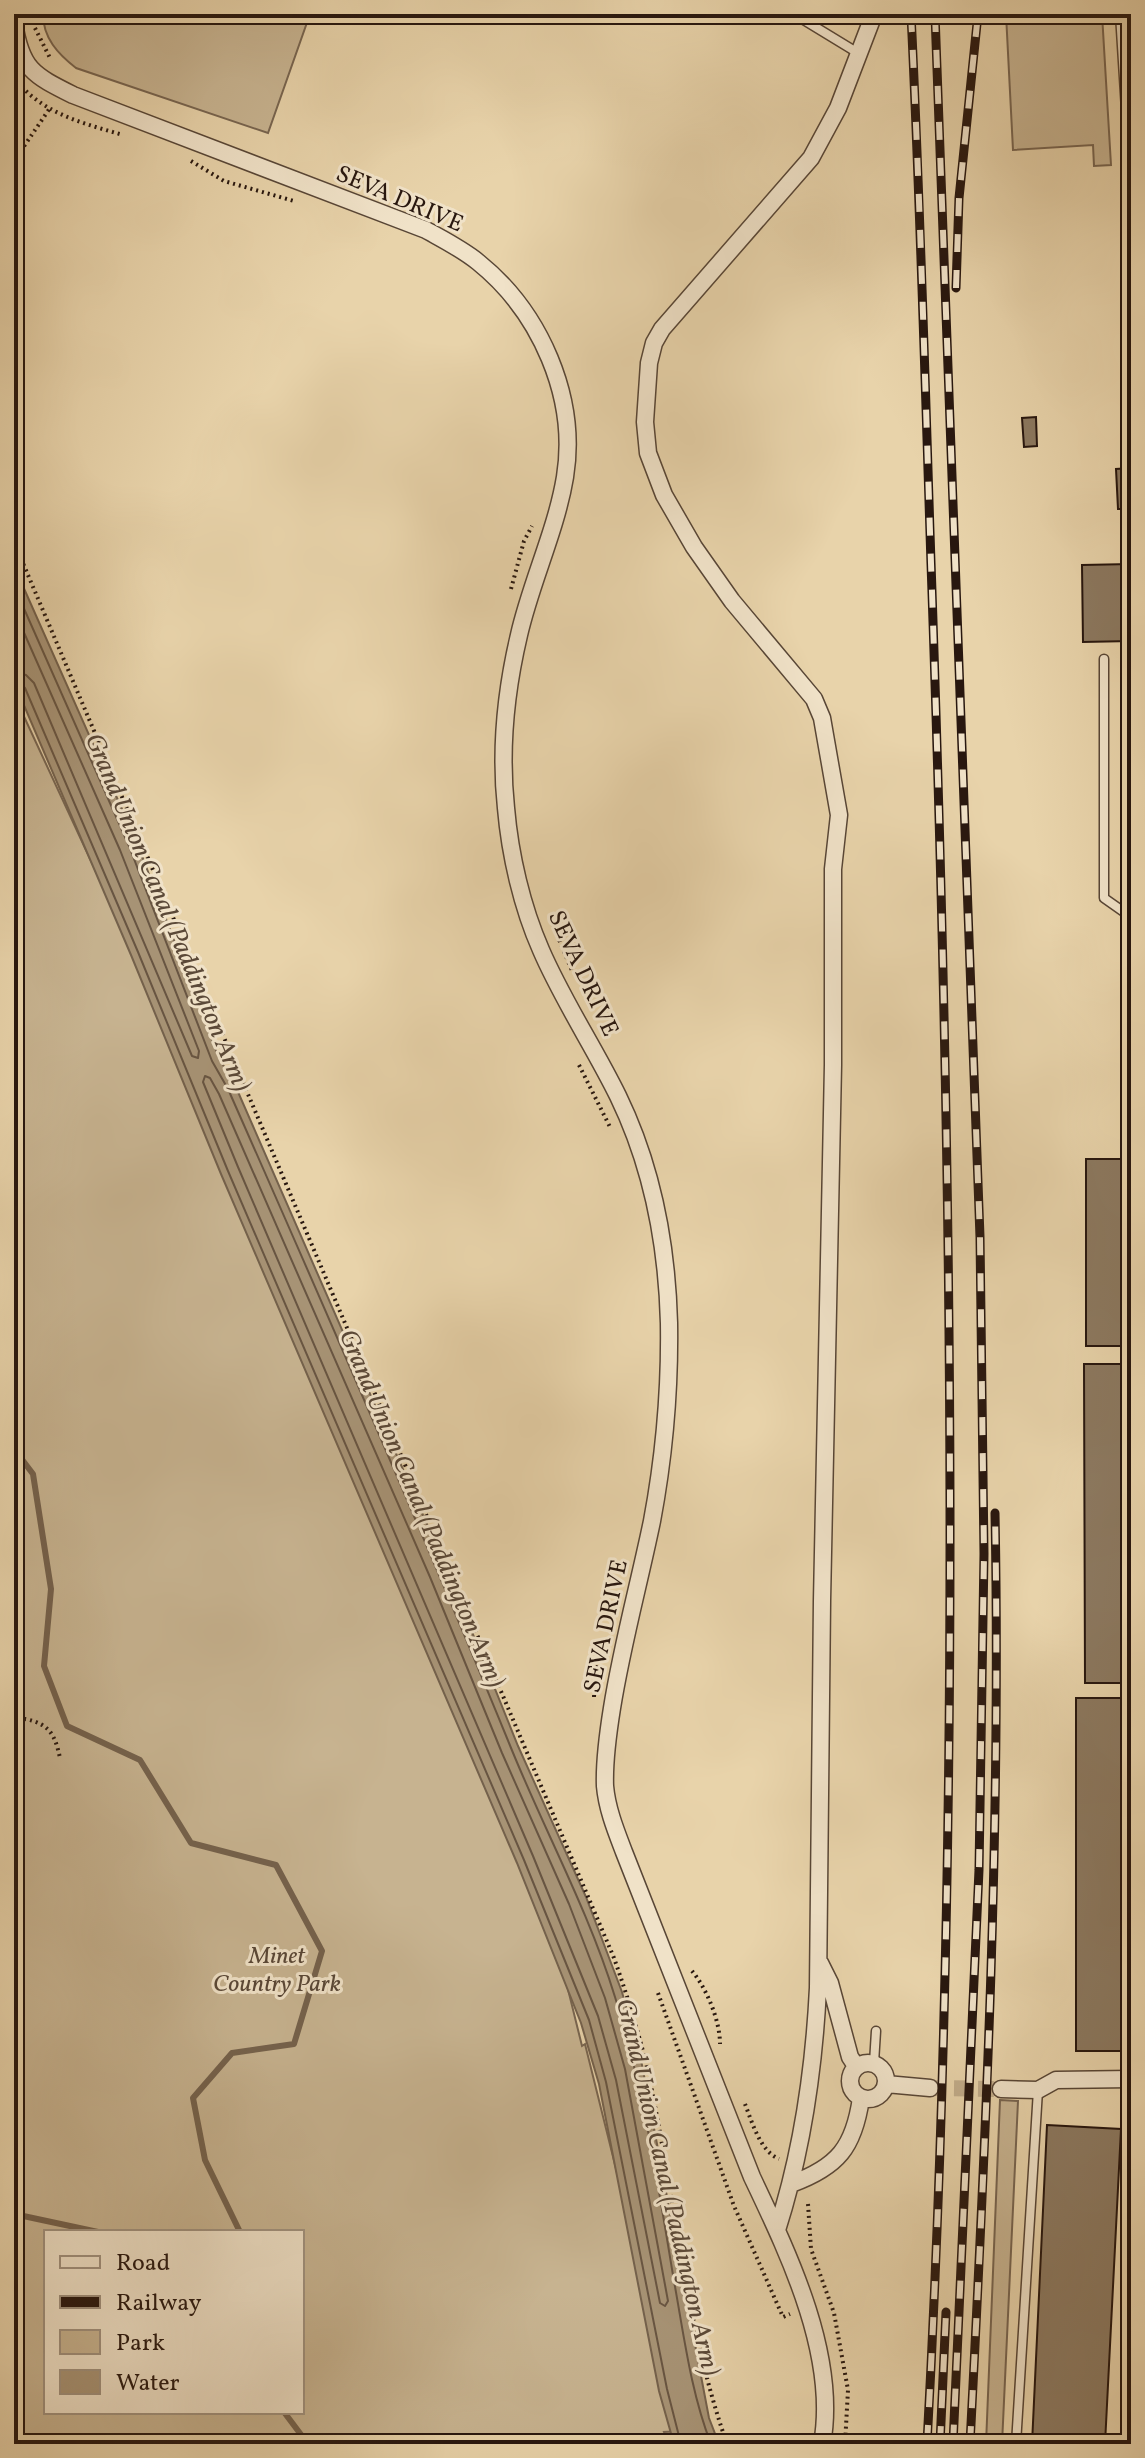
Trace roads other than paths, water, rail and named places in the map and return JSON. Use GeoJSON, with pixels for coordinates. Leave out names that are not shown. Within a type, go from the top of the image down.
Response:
{"type":"FeatureCollection","features":[{"type":"Feature","properties":{"kind":"street"},"geometry":{"type":"LineString","coordinates":[[777,2230],[791,2184],[816,2038],[833,1081],[833,869],[839,815],[822,718],[814,699],[732,601],[694,547],[664,495],[648,453],[645,389],[654,343],[662,329],[811,158],[838,108],[874,14]]}},
{"type":"Feature","properties":{"kind":"street"},"geometry":{"type":"LineString","coordinates":[[1124,14],[1131,126]]}},
{"type":"Feature","properties":{"kind":"street","name":"SEVA DRIVE"},"geometry":{"type":"LineString","coordinates":[[14,23],[17,45],[29,68],[61,89],[426,230],[456,247],[493,276],[523,312],[549,353],[564,406],[567,459],[558,508],[520,631],[511,672],[505,752],[505,806],[515,865],[539,947],[619,1098],[649,1182],[662,1240],[669,1327],[661,1466],[651,1526],[614,1692],[605,1787],[624,1852],[752,2177],[777,2230],[814,2333],[824,2405],[822,2444]]}},
{"type":"Feature","properties":{"kind":"street"},"geometry":{"type":"LineString","coordinates":[[818,1959],[830,1983],[850,2057],[856,2066]]}},
{"type":"Feature","properties":{"kind":"street"},"geometry":{"type":"LineString","coordinates":[[874,2063],[885,2074],[886,2084],[879,2095],[861,2098],[852,2090],[850,2077],[856,2066],[874,2063]]}},
{"type":"Feature","properties":{"kind":"street"},"geometry":{"type":"LineString","coordinates":[[1001,2089],[1038,2090],[1056,2080],[1131,2079]]}},
{"type":"Feature","properties":{"kind":"street"},"geometry":{"type":"LineString","coordinates":[[886,2084],[930,2088]]}},
{"type":"Feature","properties":{"kind":"street"},"geometry":{"type":"LineString","coordinates":[[791,2184],[810,2178],[842,2155],[852,2138],[861,2098]]}},
{"type":"Feature","properties":{"kind":"lane"},"geometry":{"type":"LineString","coordinates":[[794,14],[858,53]]}},
{"type":"Feature","properties":{"kind":"lane"},"geometry":{"type":"LineString","coordinates":[[1104,659],[1104,898],[1131,917]]}},
{"type":"Feature","properties":{"kind":"lane"},"geometry":{"type":"LineString","coordinates":[[874,2063],[876,2031]]}},
{"type":"Feature","properties":{"kind":"lane"},"geometry":{"type":"LineString","coordinates":[[1016,2444],[1038,2090]]}},
{"type":"Feature","properties":{"kind":"water"},"geometry":{"type":"Polygon","coordinates":[[[14,566],[137,843],[219,1058],[235,1085],[447,1570],[518,1746],[586,1897],[622,1992],[642,2065],[709,2418],[719,2444],[674,2444],[659,2391],[599,2084],[581,2023],[517,1863],[14,682],[14,566]]]}},
{"type":"Feature","properties":{"kind":"waterway"},"geometry":{"type":"LineString","coordinates":[[14,1449],[33,1474],[51,1589],[44,1666],[67,1726],[140,1760],[191,1843],[276,1865],[322,1951],[294,2044],[232,2053],[193,2098],[205,2160],[239,2230]]}},
{"type":"Feature","properties":{"kind":"waterway"},"geometry":{"type":"LineString","coordinates":[[14,2214],[89,2230]]}},
{"type":"Feature","properties":{"kind":"waterway"},"geometry":{"type":"LineString","coordinates":[[286,2414],[308,2444]]}},
{"type":"Feature","properties":{"kind":"tunnel"},"geometry":{"type":"LineString","coordinates":[[930,2088],[1001,2089]]}},
{"type":"Feature","properties":{"kind":"railway"},"geometry":{"type":"LineString","coordinates":[[911,14],[939,798],[950,1504],[945,1974],[927,2444]]}},
{"type":"Feature","properties":{"kind":"railway"},"geometry":{"type":"LineString","coordinates":[[935,14],[980,1237],[984,1554],[979,1870],[953,2444]]}},
{"type":"Feature","properties":{"kind":"railway"},"geometry":{"type":"LineString","coordinates":[[956,288],[959,198],[978,14]]}},
{"type":"Feature","properties":{"kind":"railway"},"geometry":{"type":"LineString","coordinates":[[970,2444],[987,2095],[994,1862],[995,1513]]}},
{"type":"Feature","properties":{"kind":"railway"},"geometry":{"type":"LineString","coordinates":[[940,2444],[946,2312]]}},
{"type":"Feature","properties":{"kind":"water label","name":"Grand Union Canal (Paddington Arm)"},"geometry":{"type":"Point","coordinates":[169,912]}},
{"type":"Feature","properties":{"kind":"water label","name":"Grand Union Canal (Paddington Arm)"},"geometry":{"type":"Point","coordinates":[423,1508]}},
{"type":"Feature","properties":{"kind":"water label","name":"Grand Union Canal (Paddington Arm)"},"geometry":{"type":"Point","coordinates":[669,2187]}},
{"type":"Feature","properties":{"kind":"park label","name":"Minet Country Park"},"geometry":{"type":"Point","coordinates":[277,1969]}}]}
